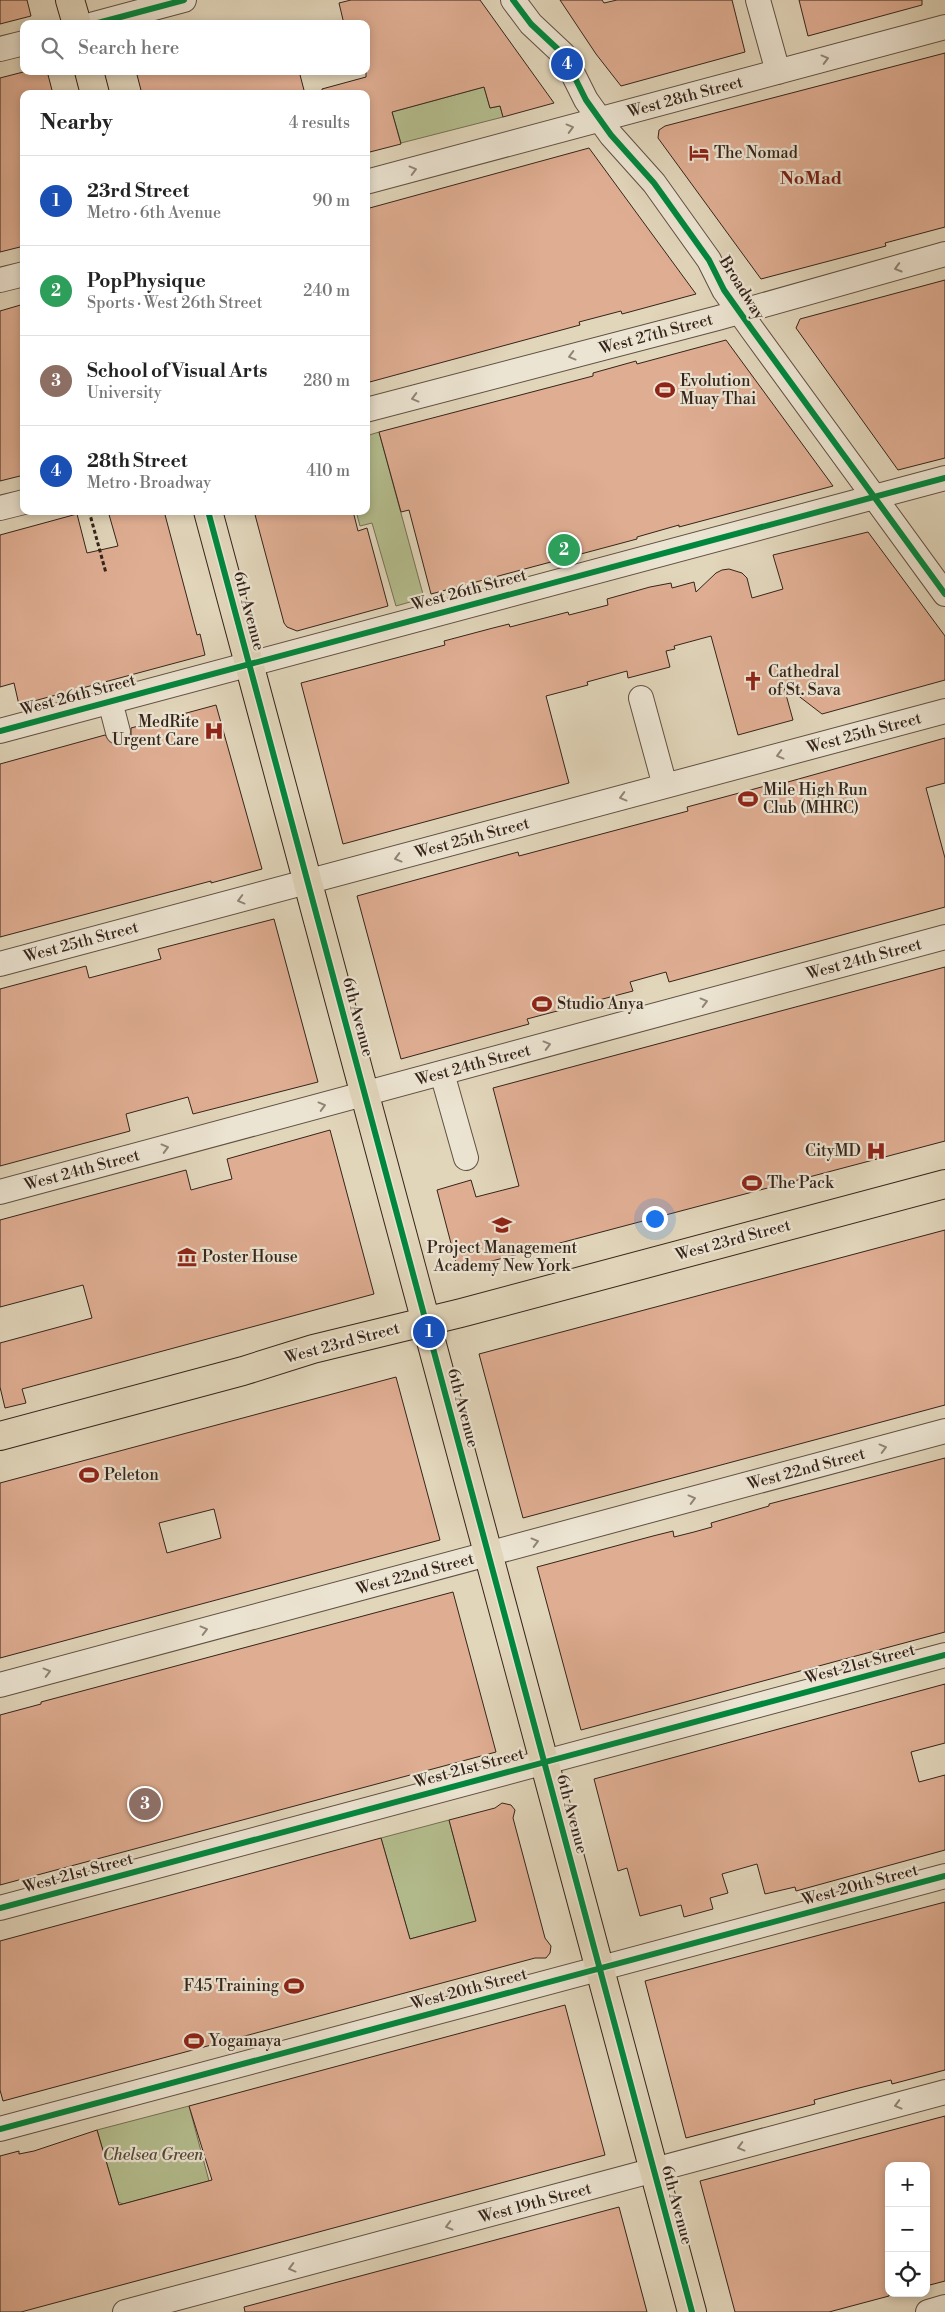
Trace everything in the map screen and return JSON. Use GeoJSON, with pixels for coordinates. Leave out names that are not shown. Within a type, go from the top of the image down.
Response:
{"type":"FeatureCollection","features":[{"type":"Feature","properties":{"kind":"main road"},"geometry":{"type":"LineString","coordinates":[[70,0],[75,20]]}},
{"type":"Feature","properties":{"kind":"main road"},"geometry":{"type":"LineString","coordinates":[[90,75],[94,90]]}},
{"type":"Feature","properties":{"kind":"main road","name":"6th Avenue"},"geometry":{"type":"LineString","coordinates":[[209,515],[692,2312]]}},
{"type":"Feature","properties":{"kind":"main road","name":"West 23rd Street"},"geometry":{"type":"LineString","coordinates":[[0,1436],[243,1371],[313,1349],[945,1184]]}},
{"type":"Feature","properties":{"kind":"street"},"geometry":{"type":"LineString","coordinates":[[109,20],[184,0]]}},
{"type":"Feature","properties":{"kind":"street","name":"Broadway"},"geometry":{"type":"LineString","coordinates":[[514,0],[530,24],[563,54],[586,100],[600,120],[638,167],[654,182],[709,260],[724,290],[945,594]]}},
{"type":"Feature","properties":{"kind":"street"},"geometry":{"type":"LineString","coordinates":[[758,0],[778,72]]}},
{"type":"Feature","properties":{"kind":"street","name":"West 28th Street"},"geometry":{"type":"LineString","coordinates":[[370,181],[945,27]]}},
{"type":"Feature","properties":{"kind":"street"},"geometry":{"type":"LineString","coordinates":[[0,49],[20,43]]}},
{"type":"Feature","properties":{"kind":"street","name":"West 27th Street"},"geometry":{"type":"LineString","coordinates":[[370,409],[740,312],[945,254]]}},
{"type":"Feature","properties":{"kind":"street"},"geometry":{"type":"LineString","coordinates":[[0,280],[20,275]]}},
{"type":"Feature","properties":{"kind":"street","name":"West 26th Street"},"geometry":{"type":"LineString","coordinates":[[0,731],[945,478]]}},
{"type":"Feature","properties":{"kind":"street"},"geometry":{"type":"LineString","coordinates":[[0,508],[20,503]]}},
{"type":"Feature","properties":{"kind":"street"},"geometry":{"type":"LineString","coordinates":[[641,698],[665,786]]}},
{"type":"Feature","properties":{"kind":"street"},"geometry":{"type":"LineString","coordinates":[[110,701],[118,732]]}},
{"type":"Feature","properties":{"kind":"street","name":"West 25th Street"},"geometry":{"type":"LineString","coordinates":[[0,964],[945,711]]}},
{"type":"Feature","properties":{"kind":"street","name":"West 24th Street"},"geometry":{"type":"LineString","coordinates":[[0,1192],[945,937]]}},
{"type":"Feature","properties":{"kind":"street"},"geometry":{"type":"LineString","coordinates":[[442,1073],[466,1158]]}},
{"type":"Feature","properties":{"kind":"street","name":"West 22nd Street"},"geometry":{"type":"LineString","coordinates":[[0,1685],[945,1431]]}},
{"type":"Feature","properties":{"kind":"street","name":"West 21st Street"},"geometry":{"type":"LineString","coordinates":[[0,1908],[945,1655]]}},
{"type":"Feature","properties":{"kind":"street","name":"West 20th Street"},"geometry":{"type":"LineString","coordinates":[[0,2129],[945,1876]]}},
{"type":"Feature","properties":{"kind":"street","name":"West 19th Street"},"geometry":{"type":"LineString","coordinates":[[125,2312],[945,2092]]}},
{"type":"Feature","properties":{"kind":"street"},"geometry":{"type":"LineString","coordinates":[[928,2312],[945,2307]]}},
{"type":"Feature","properties":{"kind":"path"},"geometry":{"type":"LineString","coordinates":[[90,515],[106,573]]}},
{"type":"Feature","properties":{"kind":"green space"},"geometry":{"type":"Polygon","coordinates":[[[484,87],[490,108],[500,106],[503,117],[401,143],[392,112],[484,87]]]}},
{"type":"Feature","properties":{"kind":"green space"},"geometry":{"type":"Polygon","coordinates":[[[379,432],[424,598],[396,606],[372,523],[360,526],[357,515],[370,515],[370,435],[379,432]]]}},
{"type":"Feature","properties":{"kind":"green space"},"geometry":{"type":"Polygon","coordinates":[[[449,1820],[476,1921],[410,1939],[381,1838],[449,1820]]]}},
{"type":"Feature","properties":{"kind":"green space","name":"Chelsea Green"},"geometry":{"type":"Polygon","coordinates":[[[189,2106],[209,2181],[123,2204],[118,2202],[97,2130],[189,2106]]]}},
{"type":"Feature","properties":{"kind":"building"},"geometry":{"type":"Polygon","coordinates":[[[0,0],[27,0],[31,16],[0,24],[0,0]]]}},
{"type":"Feature","properties":{"kind":"building"},"geometry":{"type":"Polygon","coordinates":[[[351,0],[480,0],[554,103],[503,117],[500,106],[490,108],[484,87],[392,112],[401,144],[370,152],[370,90],[322,90],[370,75],[370,20],[343,20],[339,3],[351,0]]]}},
{"type":"Feature","properties":{"kind":"building"},"geometry":{"type":"Polygon","coordinates":[[[560,0],[602,0],[604,3],[617,0],[732,0],[745,52],[621,86],[596,54],[560,0]]]}},
{"type":"Feature","properties":{"kind":"building"},"geometry":{"type":"Polygon","coordinates":[[[799,0],[922,0],[922,5],[808,36],[799,0]]]}},
{"type":"Feature","properties":{"kind":"building"},"geometry":{"type":"Polygon","coordinates":[[[945,53],[945,227],[885,243],[886,246],[761,279],[658,138],[659,130],[665,126],[945,53]]]}},
{"type":"Feature","properties":{"kind":"building"},"geometry":{"type":"Polygon","coordinates":[[[20,73],[20,75],[48,75],[52,90],[20,90],[20,247],[0,252],[0,78],[20,73]]]}},
{"type":"Feature","properties":{"kind":"building"},"geometry":{"type":"Polygon","coordinates":[[[137,75],[300,75],[304,90],[141,90],[137,75]]]}},
{"type":"Feature","properties":{"kind":"building"},"geometry":{"type":"Polygon","coordinates":[[[589,148],[696,294],[622,314],[621,311],[579,322],[580,325],[370,382],[370,208],[589,148]]]}},
{"type":"Feature","properties":{"kind":"building"},"geometry":{"type":"Polygon","coordinates":[[[945,280],[945,458],[898,470],[796,328],[800,319],[945,280]]]}},
{"type":"Feature","properties":{"kind":"building"},"geometry":{"type":"Polygon","coordinates":[[[20,305],[20,476],[0,481],[0,311],[20,305]]]}},
{"type":"Feature","properties":{"kind":"building"},"geometry":{"type":"Polygon","coordinates":[[[726,340],[833,486],[679,527],[679,525],[637,537],[637,539],[431,594],[409,510],[401,512],[379,432],[593,376],[593,373],[636,361],[637,364],[726,340]]]}},
{"type":"Feature","properties":{"kind":"building"},"geometry":{"type":"Polygon","coordinates":[[[77,515],[87,553],[118,546],[109,515],[165,515],[197,635],[200,634],[205,655],[19,705],[14,683],[0,687],[0,535],[77,515]]]}},
{"type":"Feature","properties":{"kind":"building"},"geometry":{"type":"Polygon","coordinates":[[[255,515],[354,515],[358,531],[367,528],[388,606],[297,631],[287,627],[284,623],[255,515]]]}},
{"type":"Feature","properties":{"kind":"building"},"geometry":{"type":"Polygon","coordinates":[[[868,532],[945,636],[945,680],[822,714],[783,684],[793,720],[738,735],[711,636],[674,646],[675,649],[666,651],[670,667],[628,678],[627,671],[587,682],[588,685],[546,696],[569,783],[343,844],[301,683],[445,645],[444,641],[493,628],[509,624],[510,627],[568,612],[569,615],[608,605],[607,599],[650,587],[671,583],[672,588],[694,582],[696,592],[716,573],[722,570],[729,569],[742,573],[747,578],[752,598],[783,589],[773,555],[868,532]]]}},
{"type":"Feature","properties":{"kind":"building"},"geometry":{"type":"Polygon","coordinates":[[[216,705],[262,869],[0,937],[0,764],[105,735],[114,745],[122,745],[131,736],[131,728],[216,705]]]}},
{"type":"Feature","properties":{"kind":"building"},"geometry":{"type":"Polygon","coordinates":[[[945,738],[945,783],[926,788],[945,858],[945,907],[669,982],[666,972],[630,982],[633,991],[527,1019],[529,1024],[401,1059],[357,896],[518,852],[519,856],[688,811],[687,807],[769,785],[770,787],[945,738]]]}},
{"type":"Feature","properties":{"kind":"building"},"geometry":{"type":"Polygon","coordinates":[[[274,919],[318,1082],[193,1114],[188,1097],[126,1114],[130,1131],[0,1166],[0,989],[86,966],[89,978],[161,959],[158,949],[274,919]]]}},
{"type":"Feature","properties":{"kind":"building"},"geometry":{"type":"Polygon","coordinates":[[[945,967],[945,1141],[458,1270],[437,1190],[471,1180],[476,1197],[519,1186],[493,1088],[945,967]]]}},
{"type":"Feature","properties":{"kind":"building"},"geometry":{"type":"Polygon","coordinates":[[[330,1130],[374,1294],[22,1389],[26,1403],[5,1408],[0,1387],[0,1343],[92,1318],[83,1285],[0,1307],[0,1220],[186,1170],[191,1190],[232,1179],[227,1159],[330,1130]]]}},
{"type":"Feature","properties":{"kind":"building"},"geometry":{"type":"Polygon","coordinates":[[[945,1230],[945,1405],[523,1518],[479,1354],[945,1230]]]}},
{"type":"Feature","properties":{"kind":"building"},"geometry":{"type":"Polygon","coordinates":[[[396,1377],[440,1540],[0,1658],[0,1483],[396,1377]],[[214,1509],[159,1523],[167,1553],[221,1538],[214,1509]]]}},
{"type":"Feature","properties":{"kind":"building"},"geometry":{"type":"Polygon","coordinates":[[[945,1458],[945,1632],[581,1730],[537,1567],[673,1531],[674,1537],[694,1532],[712,1527],[711,1523],[769,1506],[769,1504],[945,1458]]]}},
{"type":"Feature","properties":{"kind":"building"},"geometry":{"type":"Polygon","coordinates":[[[453,1592],[496,1752],[0,1885],[0,1715],[41,1704],[41,1702],[453,1592]]]}},
{"type":"Feature","properties":{"kind":"building"},"geometry":{"type":"Polygon","coordinates":[[[945,1684],[945,1743],[911,1752],[919,1782],[945,1775],[945,1850],[796,1891],[795,1887],[765,1894],[757,1864],[722,1874],[728,1893],[710,1898],[713,1909],[684,1917],[681,1905],[640,1916],[627,1868],[618,1871],[594,1779],[945,1684]]]}},
{"type":"Feature","properties":{"kind":"building"},"geometry":{"type":"Polygon","coordinates":[[[502,1803],[511,1805],[515,1810],[513,1818],[545,1938],[551,1946],[550,1953],[546,1958],[535,1958],[3,2101],[0,2090],[0,1941],[381,1838],[410,1939],[476,1921],[449,1820],[495,1808],[502,1803]]]}},
{"type":"Feature","properties":{"kind":"building"},"geometry":{"type":"Polygon","coordinates":[[[945,1902],[945,2070],[892,2084],[891,2080],[855,2089],[814,2100],[815,2104],[686,2138],[645,1981],[945,1902]]]}},
{"type":"Feature","properties":{"kind":"building"},"geometry":{"type":"Polygon","coordinates":[[[565,2005],[605,2155],[21,2312],[0,2312],[0,2156],[19,2151],[19,2154],[34,2151],[97,2130],[119,2205],[212,2180],[189,2106],[565,2005]]]}},
{"type":"Feature","properties":{"kind":"building"},"geometry":{"type":"Polygon","coordinates":[[[945,2116],[945,2281],[930,2285],[930,2162],[885,2162],[885,2297],[829,2312],[735,2312],[700,2181],[945,2116]]]}},
{"type":"Feature","properties":{"kind":"building"},"geometry":{"type":"Polygon","coordinates":[[[619,2207],[647,2312],[245,2312],[244,2307],[619,2207]]]}},
{"type":"Feature","properties":{"kind":"cycle path"},"geometry":{"type":"LineString","coordinates":[[109,20],[184,0]]}},
{"type":"Feature","properties":{"kind":"cycle path"},"geometry":{"type":"LineString","coordinates":[[513,0],[531,24],[563,54],[586,100],[611,135],[654,183],[709,260],[724,290],[945,594]]}},
{"type":"Feature","properties":{"kind":"cycle path"},"geometry":{"type":"LineString","coordinates":[[0,731],[945,478]]}},
{"type":"Feature","properties":{"kind":"cycle path"},"geometry":{"type":"LineString","coordinates":[[209,515],[692,2312]]}},
{"type":"Feature","properties":{"kind":"cycle path"},"geometry":{"type":"LineString","coordinates":[[0,1908],[945,1655]]}},
{"type":"Feature","properties":{"kind":"cycle path"},"geometry":{"type":"LineString","coordinates":[[0,2129],[945,1876]]}},
{"type":"Feature","properties":{"kind":"place","name":"28th Street"},"geometry":{"type":"Point","coordinates":[567,64]}},
{"type":"Feature","properties":{"kind":"place","name":"The Nomad"},"geometry":{"type":"Point","coordinates":[699,153]}},
{"type":"Feature","properties":{"kind":"place","name":"Evolution Muay Thai"},"geometry":{"type":"Point","coordinates":[665,390]}},
{"type":"Feature","properties":{"kind":"place","name":"PopPhysique"},"geometry":{"type":"Point","coordinates":[564,550]}},
{"type":"Feature","properties":{"kind":"place","name":"Cathedral of St. Sava"},"geometry":{"type":"Point","coordinates":[753,681]}},
{"type":"Feature","properties":{"kind":"place","name":"MedRite Urgent Care"},"geometry":{"type":"Point","coordinates":[214,731]}},
{"type":"Feature","properties":{"kind":"place","name":"Mile High Run Club (MHRC)"},"geometry":{"type":"Point","coordinates":[748,799]}},
{"type":"Feature","properties":{"kind":"place","name":"Studio Anya"},"geometry":{"type":"Point","coordinates":[542,1004]}},
{"type":"Feature","properties":{"kind":"place","name":"CityMD"},"geometry":{"type":"Point","coordinates":[876,1151]}},
{"type":"Feature","properties":{"kind":"place","name":"The Pack"},"geometry":{"type":"Point","coordinates":[752,1183]}},
{"type":"Feature","properties":{"kind":"place","name":"Project Management Academy New York"},"geometry":{"type":"Point","coordinates":[502,1225]}},
{"type":"Feature","properties":{"kind":"place","name":"Poster House"},"geometry":{"type":"Point","coordinates":[187,1257]}},
{"type":"Feature","properties":{"kind":"place","name":"23rd Street"},"geometry":{"type":"Point","coordinates":[429,1332]}},
{"type":"Feature","properties":{"kind":"place","name":"Peleton"},"geometry":{"type":"Point","coordinates":[89,1475]}},
{"type":"Feature","properties":{"kind":"place","name":"School of Visual Arts"},"geometry":{"type":"Point","coordinates":[145,1804]}},
{"type":"Feature","properties":{"kind":"place","name":"F45 Training"},"geometry":{"type":"Point","coordinates":[294,1986]}},
{"type":"Feature","properties":{"kind":"place","name":"Yogamaya"},"geometry":{"type":"Point","coordinates":[194,2041]}},
{"type":"Feature","properties":{"kind":"district","name":"NoMad"},"geometry":{"type":"Point","coordinates":[811,178]}}]}
